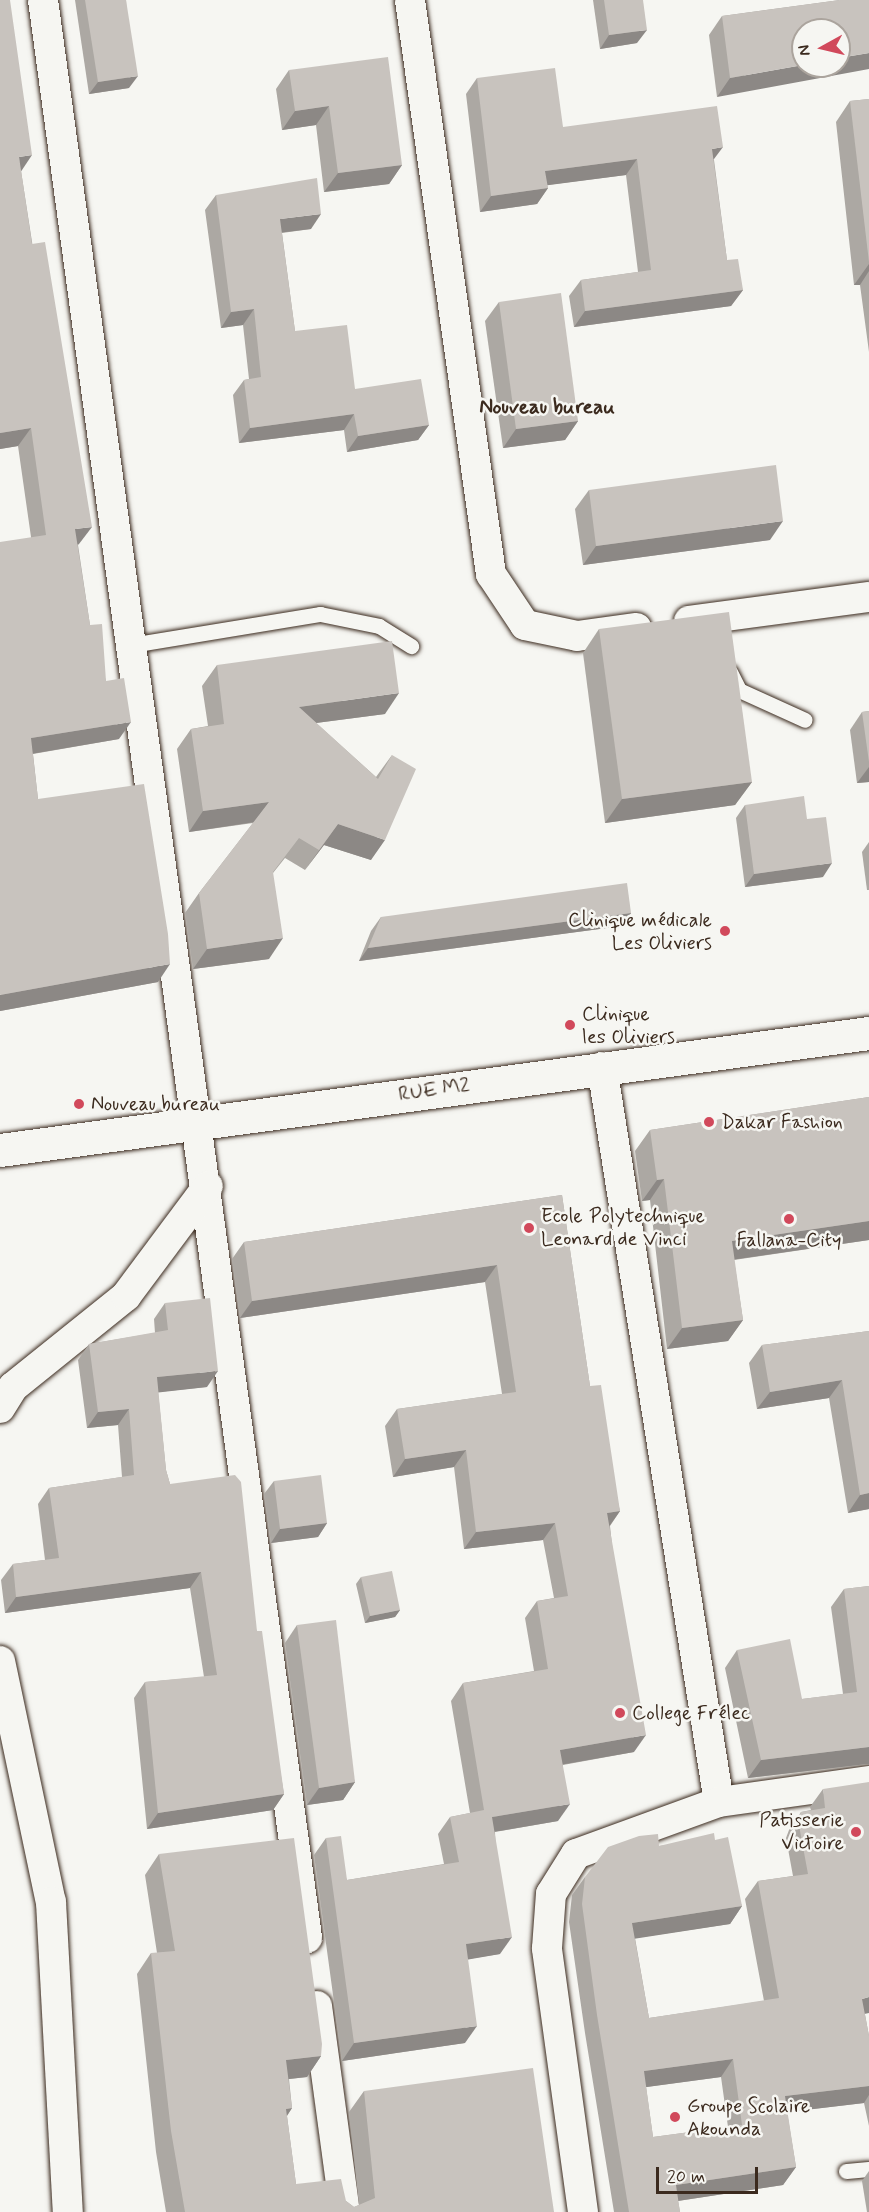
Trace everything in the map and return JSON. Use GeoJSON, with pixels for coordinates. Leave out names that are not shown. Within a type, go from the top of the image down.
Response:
{"type":"FeatureCollection","features":[{"type":"Feature","properties":{"kind":"main road","name":"RUE M2"},"geometry":{"type":"LineString","coordinates":[[0,1150],[602,1066],[869,1033]]}},
{"type":"Feature","properties":{"kind":"street"},"geometry":{"type":"LineString","coordinates":[[43,0],[208,1186],[345,2212]]}},
{"type":"Feature","properties":{"kind":"street"},"geometry":{"type":"LineString","coordinates":[[410,0],[491,574],[525,625],[577,636],[719,627],[869,597]]}},
{"type":"Feature","properties":{"kind":"street"},"geometry":{"type":"LineString","coordinates":[[602,1066],[718,1802]]}},
{"type":"Feature","properties":{"kind":"street"},"geometry":{"type":"LineString","coordinates":[[0,1408],[13,1387],[126,1296],[208,1186]]}},
{"type":"Feature","properties":{"kind":"street"},"geometry":{"type":"LineString","coordinates":[[0,1661],[51,1902],[68,2212]]}},
{"type":"Feature","properties":{"kind":"street"},"geometry":{"type":"LineString","coordinates":[[583,2212],[547,1947],[551,1894],[576,1854],[718,1802],[869,1781]]}},
{"type":"Feature","properties":{"kind":"lane"},"geometry":{"type":"LineString","coordinates":[[131,645],[320,614],[379,626],[411,646]]}},
{"type":"Feature","properties":{"kind":"lane"},"geometry":{"type":"LineString","coordinates":[[725,654],[739,690],[806,720]]}},
{"type":"Feature","properties":{"kind":"lane"},"geometry":{"type":"LineString","coordinates":[[846,2171],[869,2169]]}},
{"type":"Feature","properties":{"kind":"building"},"geometry":{"type":"Polygon","coordinates":[[[0,0],[10,0],[32,155],[19,157],[32,244],[45,242],[92,527],[75,529],[90,625],[102,624],[106,681],[124,678],[131,722],[31,738],[38,799],[144,784],[168,934],[170,964],[0,995],[0,542],[46,535],[31,428],[0,433],[0,0]]]}},
{"type":"Feature","properties":{"kind":"building"},"geometry":{"type":"Polygon","coordinates":[[[85,0],[126,0],[138,76],[98,82],[85,0]]]}},
{"type":"Feature","properties":{"kind":"building"},"geometry":{"type":"Polygon","coordinates":[[[604,0],[643,0],[647,30],[609,35],[604,0]]]}},
{"type":"Feature","properties":{"kind":"building"},"geometry":{"type":"Polygon","coordinates":[[[840,0],[869,0],[869,53],[851,56],[851,18],[791,18],[791,67],[730,78],[722,16],[840,0]]]}},
{"type":"Feature","properties":{"kind":"building"},"geometry":{"type":"Polygon","coordinates":[[[388,57],[402,165],[338,173],[329,106],[295,111],[289,70],[388,57]]]}},
{"type":"Feature","properties":{"kind":"building"},"geometry":{"type":"Polygon","coordinates":[[[555,68],[563,127],[717,106],[723,147],[712,149],[727,260],[738,259],[743,290],[585,311],[581,280],[651,270],[637,159],[545,171],[548,188],[491,196],[477,78],[555,68]]]}},
{"type":"Feature","properties":{"kind":"building"},"geometry":{"type":"Polygon","coordinates":[[[869,99],[869,262],[850,101],[869,99]]]}},
{"type":"Feature","properties":{"kind":"building"},"geometry":{"type":"Polygon","coordinates":[[[317,178],[321,214],[280,219],[295,331],[347,325],[355,389],[421,379],[429,425],[358,436],[354,414],[250,428],[244,380],[261,377],[254,309],[231,312],[216,195],[317,178]]]}},
{"type":"Feature","properties":{"kind":"building"},"geometry":{"type":"Polygon","coordinates":[[[561,293],[578,421],[516,429],[499,302],[561,293]]]}},
{"type":"Feature","properties":{"kind":"building"},"geometry":{"type":"Polygon","coordinates":[[[776,465],[783,521],[596,546],[589,490],[776,465]]]}},
{"type":"Feature","properties":{"kind":"building"},"geometry":{"type":"Polygon","coordinates":[[[729,612],[752,782],[622,799],[599,629],[729,612]]]}},
{"type":"Feature","properties":{"kind":"building"},"geometry":{"type":"Polygon","coordinates":[[[392,641],[399,693],[299,707],[378,779],[392,755],[416,769],[385,840],[338,824],[319,850],[299,838],[273,872],[283,938],[207,949],[199,893],[269,802],[203,811],[191,729],[224,724],[217,665],[392,641]]]}},
{"type":"Feature","properties":{"kind":"building"},"geometry":{"type":"Polygon","coordinates":[[[869,711],[869,762],[862,712],[869,711]]]}},
{"type":"Feature","properties":{"kind":"building"},"geometry":{"type":"Polygon","coordinates":[[[804,796],[807,819],[826,817],[832,863],[754,874],[745,805],[804,796]]]}},
{"type":"Feature","properties":{"kind":"building"},"geometry":{"type":"Polygon","coordinates":[[[627,883],[631,913],[368,948],[381,917],[627,883]]]}},
{"type":"Feature","properties":{"kind":"building"},"geometry":{"type":"Polygon","coordinates":[[[869,1097],[869,1221],[732,1241],[743,1320],[682,1328],[664,1179],[657,1180],[650,1130],[869,1097]]]}},
{"type":"Feature","properties":{"kind":"building"},"geometry":{"type":"Polygon","coordinates":[[[562,1195],[590,1386],[601,1385],[620,1511],[607,1513],[646,1735],[560,1750],[570,1804],[492,1817],[512,1937],[466,1944],[477,2026],[354,2043],[326,1838],[341,1836],[347,1880],[459,1862],[450,1817],[484,1810],[463,1683],[548,1669],[537,1601],[568,1596],[555,1523],[476,1532],[466,1450],[405,1459],[397,1409],[516,1392],[497,1265],[252,1301],[244,1242],[562,1195]]]}},
{"type":"Feature","properties":{"kind":"building"},"geometry":{"type":"Polygon","coordinates":[[[210,1298],[218,1371],[157,1377],[166,1470],[170,1484],[235,1475],[241,1482],[257,1631],[262,1631],[284,1794],[158,1813],[145,1682],[217,1675],[201,1572],[16,1597],[13,1564],[59,1558],[49,1488],[134,1475],[129,1409],[98,1412],[89,1344],[168,1330],[165,1303],[210,1298]]]}},
{"type":"Feature","properties":{"kind":"building"},"geometry":{"type":"Polygon","coordinates":[[[869,1331],[869,1493],[860,1495],[842,1380],[770,1392],[762,1345],[869,1331]]]}},
{"type":"Feature","properties":{"kind":"building"},"geometry":{"type":"Polygon","coordinates":[[[321,1475],[327,1523],[280,1529],[274,1481],[321,1475]]]}},
{"type":"Feature","properties":{"kind":"building"},"geometry":{"type":"Polygon","coordinates":[[[392,1571],[400,1610],[370,1616],[361,1577],[392,1571]]]}},
{"type":"Feature","properties":{"kind":"building"},"geometry":{"type":"Polygon","coordinates":[[[869,1586],[869,1747],[761,1760],[737,1650],[790,1639],[802,1699],[857,1692],[844,1589],[869,1586]]]}},
{"type":"Feature","properties":{"kind":"building"},"geometry":{"type":"Polygon","coordinates":[[[336,1620],[355,1782],[319,1788],[297,1625],[336,1620]]]}},
{"type":"Feature","properties":{"kind":"building"},"geometry":{"type":"Polygon","coordinates":[[[869,1782],[869,1997],[862,1999],[869,2036],[869,2086],[785,2096],[796,2167],[676,2185],[680,2212],[629,2212],[597,2015],[582,1904],[585,1877],[608,1847],[639,1836],[658,1834],[659,1846],[714,1833],[715,1840],[728,1837],[742,1906],[632,1923],[649,2018],[779,1998],[758,1881],[808,1874],[798,1820],[801,1812],[825,1808],[823,1789],[869,1782]],[[733,2059],[644,2071],[653,2137],[742,2125],[733,2059]]]}},
{"type":"Feature","properties":{"kind":"building"},"geometry":{"type":"Polygon","coordinates":[[[294,1838],[322,2044],[321,2056],[286,2060],[292,2108],[286,2109],[296,2184],[341,2179],[346,2201],[354,2207],[375,2198],[364,2091],[533,2068],[554,2212],[185,2212],[171,2131],[151,1953],[175,1951],[159,1854],[294,1838]]]}},
{"type":"Feature","properties":{"kind":"place","name":"Clinique médicale Les Oliviers"},"geometry":{"type":"Point","coordinates":[725,931]}},
{"type":"Feature","properties":{"kind":"place","name":"Clinique les Oliviers"},"geometry":{"type":"Point","coordinates":[570,1025]}},
{"type":"Feature","properties":{"kind":"place","name":"Nouveau bureau"},"geometry":{"type":"Point","coordinates":[79,1104]}},
{"type":"Feature","properties":{"kind":"place","name":"Dakar Fashion"},"geometry":{"type":"Point","coordinates":[709,1122]}},
{"type":"Feature","properties":{"kind":"place","name":"Fallana-City"},"geometry":{"type":"Point","coordinates":[789,1219]}},
{"type":"Feature","properties":{"kind":"place","name":"Ecole Polytechnique Leonard de Vinci"},"geometry":{"type":"Point","coordinates":[529,1228]}},
{"type":"Feature","properties":{"kind":"place","name":"College Frélec"},"geometry":{"type":"Point","coordinates":[620,1713]}},
{"type":"Feature","properties":{"kind":"place","name":"Patisserie Victoire"},"geometry":{"type":"Point","coordinates":[856,1832]}},
{"type":"Feature","properties":{"kind":"place","name":"Groupe Scolaire Akounda"},"geometry":{"type":"Point","coordinates":[675,2117]}},
{"type":"Feature","properties":{"kind":"district","name":"Nouveau bureau"},"geometry":{"type":"Point","coordinates":[547,407]}}]}
